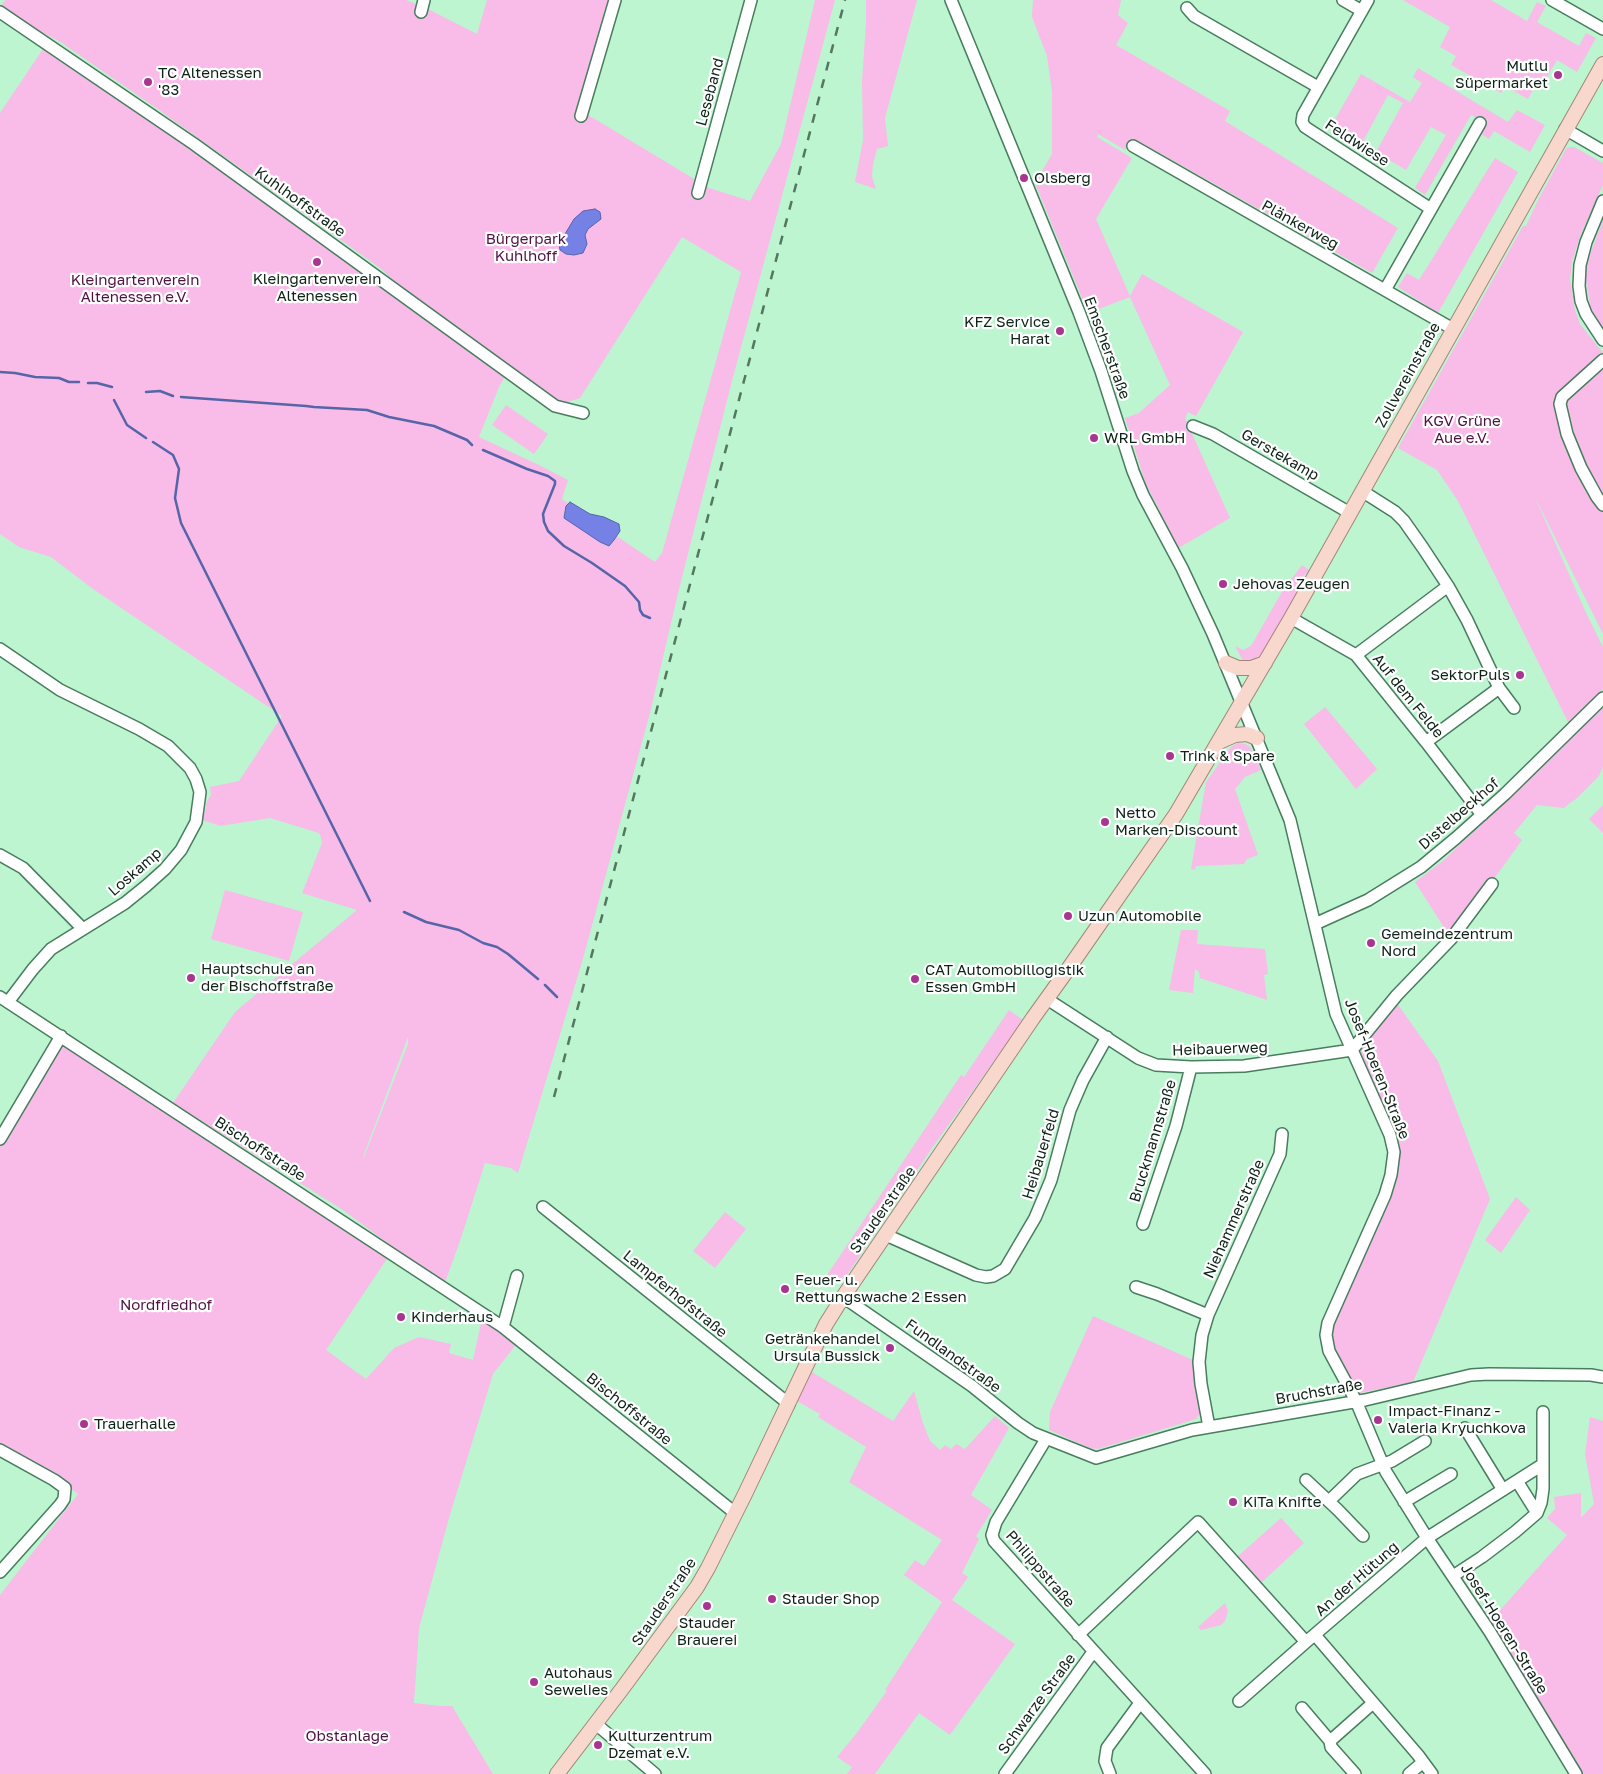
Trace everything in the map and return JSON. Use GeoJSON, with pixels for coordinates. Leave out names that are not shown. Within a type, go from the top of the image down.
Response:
{"type":"FeatureCollection","features":[{"type":"Feature","properties":{"kind":"main road","name":"Zollvereinstraße"},"geometry":{"type":"LineString","coordinates":[[1242,703],[1603,64]]}},
{"type":"Feature","properties":{"kind":"main road"},"geometry":{"type":"LineString","coordinates":[[1226,663],[1238,668],[1251,668],[1265,663]]}},
{"type":"Feature","properties":{"kind":"main road","name":"Stauderstraße"},"geometry":{"type":"LineString","coordinates":[[558,1774],[691,1596],[708,1568],[789,1404],[826,1324],[843,1297],[1032,1018],[1047,1000],[1170,822],[1242,703]]}},
{"type":"Feature","properties":{"kind":"main road"},"geometry":{"type":"LineString","coordinates":[[1219,742],[1235,734],[1247,734],[1257,738]]}},
{"type":"Feature","properties":{"kind":"street"},"geometry":{"type":"LineString","coordinates":[[421,12],[424,0]]}},
{"type":"Feature","properties":{"kind":"street"},"geometry":{"type":"LineString","coordinates":[[581,116],[615,0]]}},
{"type":"Feature","properties":{"kind":"street","name":"Leseband"},"geometry":{"type":"LineString","coordinates":[[698,193],[751,0]]}},
{"type":"Feature","properties":{"kind":"street","name":"Emscherstraße"},"geometry":{"type":"LineString","coordinates":[[950,0],[1102,371],[1133,471],[1143,495],[1182,568],[1226,663],[1242,703]]}},
{"type":"Feature","properties":{"kind":"street"},"geometry":{"type":"LineString","coordinates":[[1343,0],[1362,11]]}},
{"type":"Feature","properties":{"kind":"street","name":"Feldwiese"},"geometry":{"type":"LineString","coordinates":[[1368,0],[1318,87],[1303,115],[1302,122],[1305,128],[1431,209]]}},
{"type":"Feature","properties":{"kind":"street"},"geometry":{"type":"LineString","coordinates":[[1552,0],[1603,30]]}},
{"type":"Feature","properties":{"kind":"street"},"geometry":{"type":"LineString","coordinates":[[1187,8],[1194,16],[1318,87]]}},
{"type":"Feature","properties":{"kind":"street","name":"Kuhlhoffstraße"},"geometry":{"type":"LineString","coordinates":[[0,12],[194,144],[555,406],[583,413]]}},
{"type":"Feature","properties":{"kind":"street"},"geometry":{"type":"LineString","coordinates":[[1385,290],[1480,122]]}},
{"type":"Feature","properties":{"kind":"street"},"geometry":{"type":"LineString","coordinates":[[1565,130],[1603,151]]}},
{"type":"Feature","properties":{"kind":"street","name":"Plänkerweg"},"geometry":{"type":"LineString","coordinates":[[1133,146],[1453,329]]}},
{"type":"Feature","properties":{"kind":"street"},"geometry":{"type":"LineString","coordinates":[[1603,201],[1586,242],[1580,266],[1579,286],[1581,301],[1586,314],[1603,340]]}},
{"type":"Feature","properties":{"kind":"street"},"geometry":{"type":"LineString","coordinates":[[1603,360],[1562,397],[1560,404],[1567,434],[1581,468],[1603,505]]}},
{"type":"Feature","properties":{"kind":"street","name":"Gerstekamp"},"geometry":{"type":"LineString","coordinates":[[1193,426],[1213,434],[1350,513]]}},
{"type":"Feature","properties":{"kind":"street"},"geometry":{"type":"LineString","coordinates":[[1362,492],[1395,512],[1404,521],[1448,586],[1467,620],[1499,688],[1514,708]]}},
{"type":"Feature","properties":{"kind":"street"},"geometry":{"type":"LineString","coordinates":[[1356,655],[1448,586]]}},
{"type":"Feature","properties":{"kind":"street","name":"Auf dem Felde"},"geometry":{"type":"LineString","coordinates":[[1291,618],[1356,655],[1482,815]]}},
{"type":"Feature","properties":{"kind":"street","name":"Loskamp"},"geometry":{"type":"LineString","coordinates":[[0,649],[60,690],[139,729],[168,746],[190,768],[200,792],[196,822],[181,850],[146,886],[110,912],[51,949],[4,999]]}},
{"type":"Feature","properties":{"kind":"street"},"geometry":{"type":"LineString","coordinates":[[1426,742],[1499,688]]}},
{"type":"Feature","properties":{"kind":"street","name":"Distelbeckhof"},"geometry":{"type":"LineString","coordinates":[[1314,924],[1368,900],[1406,877],[1435,856],[1482,815],[1603,698]]}},
{"type":"Feature","properties":{"kind":"street","name":"Josef-Hoeren-Straße"},"geometry":{"type":"LineString","coordinates":[[1242,703],[1290,820],[1336,1014],[1390,1134],[1394,1152],[1391,1175],[1385,1195],[1326,1329],[1329,1350],[1356,1402],[1383,1464],[1404,1502],[1490,1632],[1576,1774]]}},
{"type":"Feature","properties":{"kind":"street"},"geometry":{"type":"LineString","coordinates":[[0,855],[23,868],[83,929]]}},
{"type":"Feature","properties":{"kind":"street"},"geometry":{"type":"LineString","coordinates":[[1352,1050],[1397,996],[1451,939],[1492,884]]}},
{"type":"Feature","properties":{"kind":"street","name":"Bischoffstraße"},"geometry":{"type":"LineString","coordinates":[[4,999],[504,1327],[735,1513]]}},
{"type":"Feature","properties":{"kind":"street","name":"Heibauerweg"},"geometry":{"type":"LineString","coordinates":[[1047,1000],[1148,1062],[1164,1066],[1244,1066],[1352,1050]]}},
{"type":"Feature","properties":{"kind":"street"},"geometry":{"type":"LineString","coordinates":[[0,1139],[61,1036]]}},
{"type":"Feature","properties":{"kind":"street","name":"Heibauerfeld"},"geometry":{"type":"LineString","coordinates":[[886,1235],[976,1275],[994,1276],[1005,1268],[1023,1240],[1039,1209],[1050,1180],[1070,1110],[1083,1080],[1107,1037]]}},
{"type":"Feature","properties":{"kind":"street","name":"Bruckmannstraße"},"geometry":{"type":"LineString","coordinates":[[1143,1224],[1176,1126],[1191,1067]]}},
{"type":"Feature","properties":{"kind":"street","name":"Niehammerstraße"},"geometry":{"type":"LineString","coordinates":[[1209,1427],[1200,1384],[1199,1362],[1201,1341],[1208,1315],[1280,1154],[1282,1134]]}},
{"type":"Feature","properties":{"kind":"street","name":"Lampferhofstraße"},"geometry":{"type":"LineString","coordinates":[[543,1206],[789,1404]]}},
{"type":"Feature","properties":{"kind":"street"},"geometry":{"type":"LineString","coordinates":[[504,1327],[517,1276]]}},
{"type":"Feature","properties":{"kind":"street"},"geometry":{"type":"LineString","coordinates":[[1136,1287],[1208,1315]]}},
{"type":"Feature","properties":{"kind":"street","name":"Fundlandstraße"},"geometry":{"type":"LineString","coordinates":[[843,1297],[972,1386],[1018,1423],[1046,1439]]}},
{"type":"Feature","properties":{"kind":"street","name":"Bruchstraße"},"geometry":{"type":"LineString","coordinates":[[1046,1439],[1096,1458],[1177,1434],[1356,1402],[1471,1375],[1591,1375],[1603,1377]]}},
{"type":"Feature","properties":{"kind":"street"},"geometry":{"type":"LineString","coordinates":[[1452,1576],[1496,1547],[1537,1513],[1541,1503],[1543,1412]]}},
{"type":"Feature","properties":{"kind":"street"},"geometry":{"type":"LineString","coordinates":[[1465,1428],[1503,1490]]}},
{"type":"Feature","properties":{"kind":"street","name":"Philippstraße"},"geometry":{"type":"LineString","coordinates":[[1046,1439],[996,1522],[992,1535],[998,1547],[1205,1774]]}},
{"type":"Feature","properties":{"kind":"street"},"geometry":{"type":"LineString","coordinates":[[1329,1501],[1356,1474],[1392,1462],[1425,1441]]}},
{"type":"Feature","properties":{"kind":"street"},"geometry":{"type":"LineString","coordinates":[[0,1450],[62,1484],[65,1488],[64,1499],[60,1505],[0,1572]]}},
{"type":"Feature","properties":{"kind":"street","name":"An der Hütung"},"geometry":{"type":"LineString","coordinates":[[1239,1701],[1427,1538],[1542,1465]]}},
{"type":"Feature","properties":{"kind":"street"},"geometry":{"type":"LineString","coordinates":[[1404,1502],[1451,1474]]}},
{"type":"Feature","properties":{"kind":"street"},"geometry":{"type":"LineString","coordinates":[[1306,1480],[1363,1536]]}},
{"type":"Feature","properties":{"kind":"street"},"geometry":{"type":"LineString","coordinates":[[1517,1481],[1537,1513]]}},
{"type":"Feature","properties":{"kind":"street"},"geometry":{"type":"LineString","coordinates":[[1078,1635],[1198,1522],[1373,1703],[1432,1774]]}},
{"type":"Feature","properties":{"kind":"street","name":"Schwarze Straße"},"geometry":{"type":"LineString","coordinates":[[1004,1774],[1093,1652]]}},
{"type":"Feature","properties":{"kind":"street"},"geometry":{"type":"LineString","coordinates":[[1110,1774],[1105,1761],[1107,1748],[1140,1703]]}},
{"type":"Feature","properties":{"kind":"street"},"geometry":{"type":"LineString","coordinates":[[1330,1741],[1373,1703]]}},
{"type":"Feature","properties":{"kind":"street"},"geometry":{"type":"LineString","coordinates":[[1302,1708],[1330,1741],[1331,1747],[1355,1774]]}},
{"type":"Feature","properties":{"kind":"street"},"geometry":{"type":"LineString","coordinates":[[596,1724],[655,1774]]}},
{"type":"Feature","properties":{"kind":"street"},"geometry":{"type":"LineString","coordinates":[[1408,1774],[1421,1760]]}},
{"type":"Feature","properties":{"kind":"green space"},"geometry":{"type":"Polygon","coordinates":[[[5,0],[406,0],[477,34],[487,0],[613,0],[580,110],[709,188],[750,201],[781,144],[815,0],[835,0],[733,377],[679,589],[650,713],[582,962],[518,1173],[511,1168],[485,1163],[444,1285],[343,1210],[173,1103],[235,1012],[357,910],[302,893],[322,843],[319,833],[270,818],[220,826],[203,820],[207,801],[211,795],[210,787],[239,781],[282,716],[93,589],[51,557],[19,547],[0,534],[0,113],[45,46],[193,145],[507,373],[499,387],[479,437],[568,480],[562,499],[655,562],[662,553],[741,272],[682,237],[580,398],[558,405],[408,294],[380,268],[159,110],[59,41],[0,11],[0,7],[5,0]],[[408,1037],[363,1157],[364,1157],[408,1044],[408,1037]]]}},
{"type":"Feature","properties":{"kind":"green space"},"geometry":{"type":"Polygon","coordinates":[[[866,0],[917,0],[885,118],[888,146],[877,149],[873,164],[872,177],[876,189],[855,182],[863,140],[862,81],[866,0]]]}},
{"type":"Feature","properties":{"kind":"green space"},"geometry":{"type":"Polygon","coordinates":[[[1033,0],[1121,0],[1118,15],[1128,23],[1116,45],[1230,111],[1225,121],[1398,228],[1372,273],[1133,138],[1125,150],[1098,134],[1097,137],[1132,158],[1096,219],[1130,296],[1142,274],[1243,332],[1196,416],[1188,412],[1185,418],[1230,518],[1175,550],[1159,509],[1146,485],[1125,418],[1139,413],[1170,385],[1130,297],[1088,313],[1035,183],[1052,154],[1052,92],[1047,56],[1032,17],[1033,0]]]}},
{"type":"Feature","properties":{"kind":"green space"},"geometry":{"type":"Polygon","coordinates":[[[1403,0],[1491,0],[1527,21],[1537,2],[1546,6],[1537,22],[1579,46],[1586,33],[1596,38],[1577,72],[1557,60],[1544,82],[1538,80],[1528,99],[1505,86],[1501,93],[1451,65],[1456,56],[1440,47],[1450,27],[1403,0]]]}},
{"type":"Feature","properties":{"kind":"green space"},"geometry":{"type":"Polygon","coordinates":[[[1418,68],[1508,122],[1517,110],[1545,125],[1530,152],[1494,131],[1489,139],[1478,132],[1479,119],[1471,115],[1425,195],[1415,188],[1446,135],[1431,127],[1406,170],[1376,152],[1403,103],[1388,95],[1361,145],[1330,128],[1361,74],[1410,102],[1422,83],[1413,77],[1418,68]]]}},
{"type":"Feature","properties":{"kind":"green space","name":"KGV Grüne Aue e.V."},"geometry":{"type":"Polygon","coordinates":[[[1574,147],[1603,163],[1603,185],[1580,236],[1572,262],[1570,280],[1575,310],[1580,324],[1603,353],[1603,634],[1534,495],[1603,647],[1603,689],[1569,724],[1458,501],[1437,470],[1398,448],[1523,226],[1526,226],[1538,200],[1566,149],[1574,147]]]}},
{"type":"Feature","properties":{"kind":"green space"},"geometry":{"type":"Polygon","coordinates":[[[1495,158],[1518,172],[1438,313],[1398,287],[1407,273],[1419,280],[1495,158]]]}},
{"type":"Feature","properties":{"kind":"green space"},"geometry":{"type":"Polygon","coordinates":[[[1603,220],[1603,329],[1591,311],[1586,281],[1586,265],[1603,220]]]}},
{"type":"Feature","properties":{"kind":"green space"},"geometry":{"type":"Polygon","coordinates":[[[506,405],[548,434],[534,454],[492,425],[506,405]]]}},
{"type":"Feature","properties":{"kind":"green space"},"geometry":{"type":"Polygon","coordinates":[[[1302,565],[1309,570],[1302,578],[1304,580],[1262,655],[1251,661],[1243,661],[1235,646],[1243,650],[1251,646],[1283,590],[1302,565]]]}},
{"type":"Feature","properties":{"kind":"green space"},"geometry":{"type":"Polygon","coordinates":[[[1325,707],[1377,769],[1356,789],[1304,724],[1325,707]]]}},
{"type":"Feature","properties":{"kind":"green space"},"geometry":{"type":"Polygon","coordinates":[[[1603,708],[1603,767],[1599,776],[1564,808],[1537,805],[1514,833],[1522,840],[1502,868],[1443,943],[1437,939],[1445,929],[1415,882],[1444,860],[1603,708]]]}},
{"type":"Feature","properties":{"kind":"green space"},"geometry":{"type":"Polygon","coordinates":[[[1238,743],[1250,747],[1261,770],[1245,777],[1235,789],[1258,855],[1247,859],[1244,864],[1196,866],[1195,870],[1191,869],[1206,782],[1231,747],[1238,743]]]}},
{"type":"Feature","properties":{"kind":"green space"},"geometry":{"type":"Polygon","coordinates":[[[1603,805],[1603,833],[1589,819],[1603,805]]]}},
{"type":"Feature","properties":{"kind":"green space"},"geometry":{"type":"Polygon","coordinates":[[[225,890],[303,912],[289,961],[211,939],[225,890]]]}},
{"type":"Feature","properties":{"kind":"green space"},"geometry":{"type":"Polygon","coordinates":[[[1181,930],[1198,930],[1197,944],[1265,949],[1268,974],[1264,975],[1267,1000],[1200,978],[1199,972],[1195,969],[1193,993],[1169,990],[1181,930]]]}},
{"type":"Feature","properties":{"kind":"green space"},"geometry":{"type":"Polygon","coordinates":[[[1396,1002],[1438,1061],[1490,1199],[1413,1382],[1360,1393],[1335,1351],[1331,1334],[1332,1326],[1398,1175],[1399,1151],[1359,1053],[1396,1002]]]}},
{"type":"Feature","properties":{"kind":"green space"},"geometry":{"type":"Polygon","coordinates":[[[1009,1010],[1023,1020],[930,1151],[845,1278],[836,1281],[827,1275],[961,1075],[964,1077],[1009,1010]]]}},
{"type":"Feature","properties":{"kind":"green space","name":"Nordfriedhof"},"geometry":{"type":"Polygon","coordinates":[[[62,1039],[390,1254],[326,1350],[366,1379],[394,1348],[419,1337],[451,1344],[449,1353],[473,1360],[483,1314],[490,1318],[515,1346],[493,1374],[449,1518],[419,1628],[414,1703],[452,1706],[493,1774],[0,1774],[0,1595],[78,1494],[52,1475],[0,1446],[0,1141],[62,1039]]]}},
{"type":"Feature","properties":{"kind":"green space"},"geometry":{"type":"Polygon","coordinates":[[[1516,1197],[1530,1210],[1501,1253],[1485,1240],[1516,1197]]]}},
{"type":"Feature","properties":{"kind":"green space"},"geometry":{"type":"Polygon","coordinates":[[[725,1212],[746,1229],[715,1268],[693,1251],[725,1212]]]}},
{"type":"Feature","properties":{"kind":"green space"},"geometry":{"type":"Polygon","coordinates":[[[1093,1316],[1193,1360],[1200,1409],[1196,1419],[1098,1449],[1090,1448],[1049,1430],[1050,1412],[1093,1316]]]}},
{"type":"Feature","properties":{"kind":"green space"},"geometry":{"type":"Polygon","coordinates":[[[812,1372],[893,1421],[914,1391],[930,1441],[940,1450],[945,1445],[951,1449],[956,1444],[965,1449],[995,1416],[1009,1428],[971,1495],[992,1510],[976,1536],[979,1539],[962,1573],[968,1577],[952,1600],[1015,1644],[950,1735],[919,1713],[875,1774],[847,1774],[852,1767],[837,1757],[887,1691],[885,1690],[942,1602],[904,1575],[915,1560],[924,1566],[942,1540],[849,1482],[866,1447],[818,1417],[820,1414],[797,1401],[812,1372]]]}},
{"type":"Feature","properties":{"kind":"green space"},"geometry":{"type":"Polygon","coordinates":[[[1590,1417],[1603,1421],[1603,1774],[1578,1774],[1486,1626],[1567,1535],[1547,1518],[1555,1509],[1554,1497],[1581,1493],[1581,1518],[1594,1504],[1585,1454],[1590,1417]]]}},
{"type":"Feature","properties":{"kind":"green space"},"geometry":{"type":"Polygon","coordinates":[[[1281,1518],[1304,1543],[1261,1583],[1237,1557],[1281,1518]]]}},
{"type":"Feature","properties":{"kind":"green space"},"geometry":{"type":"Polygon","coordinates":[[[1225,1603],[1228,1611],[1225,1621],[1221,1625],[1201,1630],[1198,1627],[1225,1603]]]}},
{"type":"Feature","properties":{"kind":"water"},"geometry":{"type":"Polygon","coordinates":[[[595,209],[600,212],[601,219],[588,229],[585,235],[587,244],[583,253],[566,254],[560,250],[559,244],[574,219],[583,211],[595,209]]]}},
{"type":"Feature","properties":{"kind":"water"},"geometry":{"type":"Polygon","coordinates":[[[570,502],[590,514],[604,517],[619,524],[620,531],[609,546],[564,518],[566,506],[570,502]]]}},
{"type":"Feature","properties":{"kind":"waterway"},"geometry":{"type":"LineString","coordinates":[[0,372],[79,382]]}},
{"type":"Feature","properties":{"kind":"waterway"},"geometry":{"type":"LineString","coordinates":[[88,383],[112,387]]}},
{"type":"Feature","properties":{"kind":"waterway"},"geometry":{"type":"LineString","coordinates":[[146,392],[160,391],[173,396]]}},
{"type":"Feature","properties":{"kind":"waterway"},"geometry":{"type":"LineString","coordinates":[[181,397],[367,410],[389,417],[434,426],[467,440],[472,445]]}},
{"type":"Feature","properties":{"kind":"waterway"},"geometry":{"type":"LineString","coordinates":[[114,400],[127,425],[146,438]]}},
{"type":"Feature","properties":{"kind":"waterway"},"geometry":{"type":"LineString","coordinates":[[153,442],[173,455],[179,469],[175,498],[181,523],[370,901]]}},
{"type":"Feature","properties":{"kind":"waterway"},"geometry":{"type":"LineString","coordinates":[[483,450],[548,476],[555,481],[543,514],[548,531],[564,546],[625,586],[639,602],[643,615],[650,618]]}},
{"type":"Feature","properties":{"kind":"waterway"},"geometry":{"type":"LineString","coordinates":[[404,912],[426,922],[459,930],[483,943],[497,947],[538,979]]}},
{"type":"Feature","properties":{"kind":"waterway"},"geometry":{"type":"LineString","coordinates":[[545,985],[557,997]]}},
{"type":"Feature","properties":{"kind":"railway"},"geometry":{"type":"LineString","coordinates":[[554,1097],[845,0]]}},
{"type":"Feature","properties":{"kind":"place","name":"Mutlu Süpermarket"},"geometry":{"type":"Point","coordinates":[1558,75]}},
{"type":"Feature","properties":{"kind":"place","name":"TC Altenessen '83"},"geometry":{"type":"Point","coordinates":[148,82]}},
{"type":"Feature","properties":{"kind":"place","name":"Olsberg"},"geometry":{"type":"Point","coordinates":[1024,178]}},
{"type":"Feature","properties":{"kind":"place","name":"Kleingartenverein Altenessen"},"geometry":{"type":"Point","coordinates":[317,262]}},
{"type":"Feature","properties":{"kind":"place","name":"KFZ Service Harat"},"geometry":{"type":"Point","coordinates":[1060,331]}},
{"type":"Feature","properties":{"kind":"place","name":"WRL GmbH"},"geometry":{"type":"Point","coordinates":[1094,438]}},
{"type":"Feature","properties":{"kind":"place","name":"Jehovas Zeugen"},"geometry":{"type":"Point","coordinates":[1223,584]}},
{"type":"Feature","properties":{"kind":"place","name":"SektorPuls"},"geometry":{"type":"Point","coordinates":[1520,675]}},
{"type":"Feature","properties":{"kind":"place","name":"Trink & Spare"},"geometry":{"type":"Point","coordinates":[1170,756]}},
{"type":"Feature","properties":{"kind":"place","name":"Netto Marken-Discount"},"geometry":{"type":"Point","coordinates":[1105,822]}},
{"type":"Feature","properties":{"kind":"place","name":"Uzun Automobile"},"geometry":{"type":"Point","coordinates":[1068,916]}},
{"type":"Feature","properties":{"kind":"place","name":"Gemeindezentrum Nord"},"geometry":{"type":"Point","coordinates":[1371,943]}},
{"type":"Feature","properties":{"kind":"place","name":"Hauptschule an der Bischoffstraße"},"geometry":{"type":"Point","coordinates":[191,978]}},
{"type":"Feature","properties":{"kind":"place","name":"CAT Automobillogistik Essen GmbH"},"geometry":{"type":"Point","coordinates":[915,979]}},
{"type":"Feature","properties":{"kind":"place","name":"Feuer- u. Rettungswache 2 Essen"},"geometry":{"type":"Point","coordinates":[785,1289]}},
{"type":"Feature","properties":{"kind":"place","name":"Kinderhaus"},"geometry":{"type":"Point","coordinates":[401,1317]}},
{"type":"Feature","properties":{"kind":"place","name":"Getränkehandel Ursula Bussick"},"geometry":{"type":"Point","coordinates":[890,1348]}},
{"type":"Feature","properties":{"kind":"place","name":"Impact-Finanz - Valeria Kryuchkova"},"geometry":{"type":"Point","coordinates":[1378,1420]}},
{"type":"Feature","properties":{"kind":"place","name":"Trauerhalle"},"geometry":{"type":"Point","coordinates":[84,1424]}},
{"type":"Feature","properties":{"kind":"place","name":"KiTa Knifte"},"geometry":{"type":"Point","coordinates":[1233,1502]}},
{"type":"Feature","properties":{"kind":"place","name":"Stauder Shop"},"geometry":{"type":"Point","coordinates":[772,1599]}},
{"type":"Feature","properties":{"kind":"place","name":"Stauder Brauerei"},"geometry":{"type":"Point","coordinates":[707,1606]}},
{"type":"Feature","properties":{"kind":"place","name":"Autohaus Sewelies"},"geometry":{"type":"Point","coordinates":[534,1682]}},
{"type":"Feature","properties":{"kind":"place","name":"Kulturzentrum Dzemat e.V."},"geometry":{"type":"Point","coordinates":[598,1745]}},
{"type":"Feature","properties":{"kind":"park label","name":"Bürgerpark Kuhlhoff"},"geometry":{"type":"Point","coordinates":[526,248]}},
{"type":"Feature","properties":{"kind":"park label","name":"Kleingartenverein Altenessen e.V."},"geometry":{"type":"Point","coordinates":[135,288]}},
{"type":"Feature","properties":{"kind":"park label","name":"Obstanlage"},"geometry":{"type":"Point","coordinates":[347,1736]}}]}
